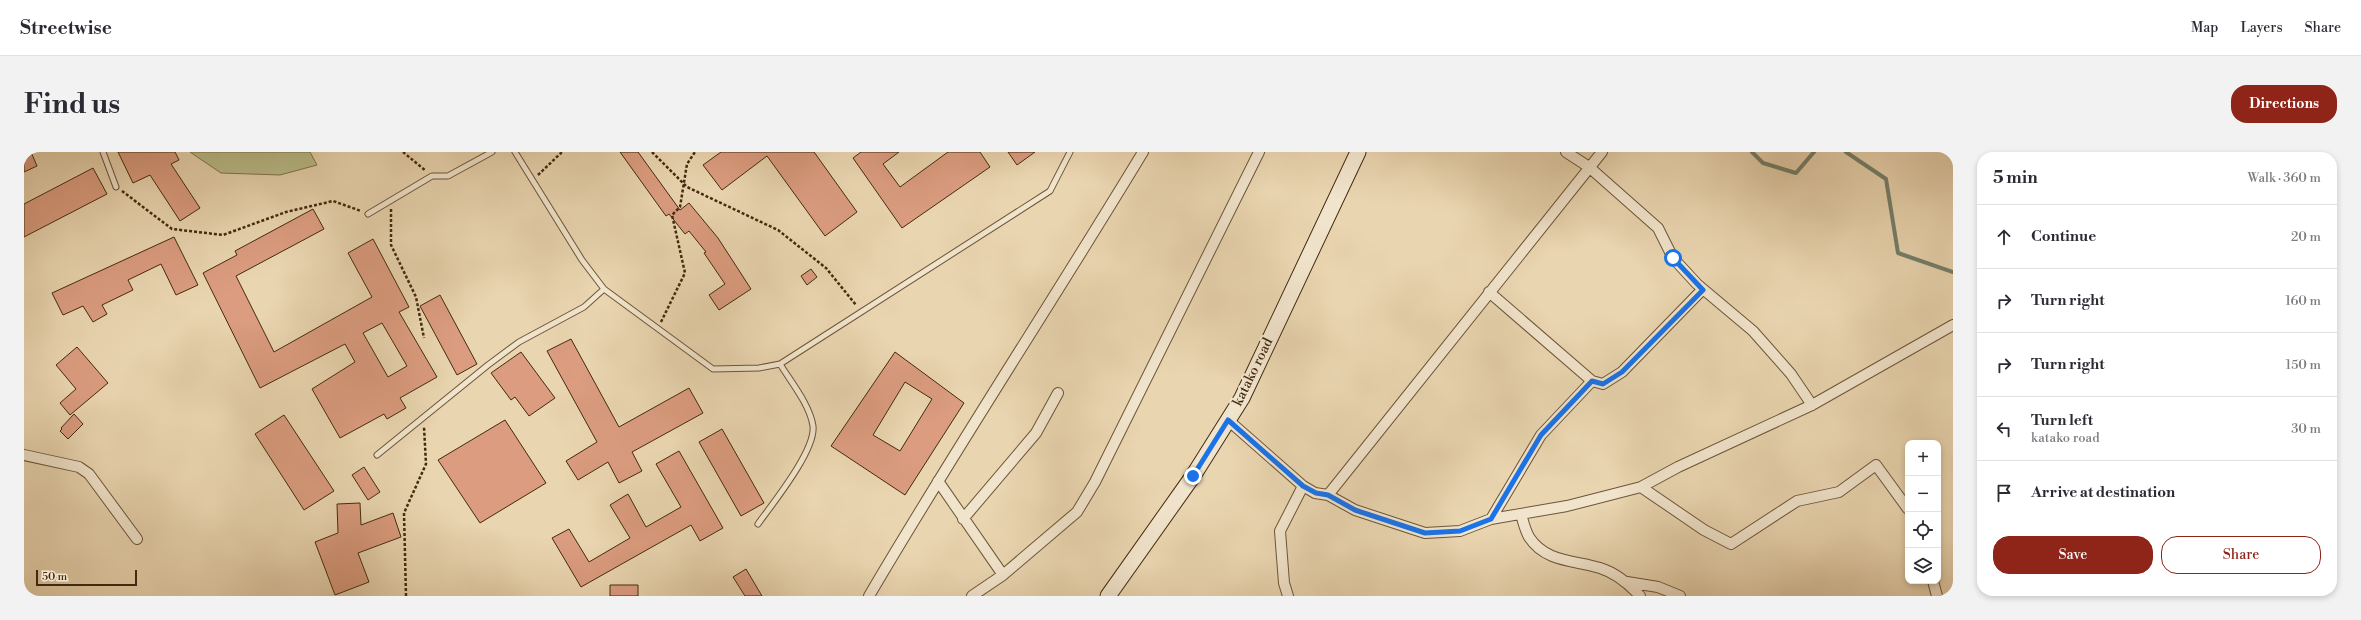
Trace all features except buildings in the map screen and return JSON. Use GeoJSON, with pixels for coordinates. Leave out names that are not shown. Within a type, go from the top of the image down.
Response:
{"type":"FeatureCollection","features":[{"type":"Feature","properties":{"kind":"street"},"geometry":{"type":"LineString","coordinates":[[869,596],[938,481],[1068,275],[1142,152]]}},
{"type":"Feature","properties":{"kind":"street"},"geometry":{"type":"LineString","coordinates":[[972,596],[1003,574],[1077,512],[1095,482],[1259,152]]}},
{"type":"Feature","properties":{"kind":"street","name":"katako road"},"geometry":{"type":"LineString","coordinates":[[1108,596],[1193,476],[1242,398],[1358,152]]}},
{"type":"Feature","properties":{"kind":"street"},"geometry":{"type":"LineString","coordinates":[[1566,152],[1589,167],[1658,228],[1673,258],[1703,290],[1753,331],[1791,374],[1812,405]]}},
{"type":"Feature","properties":{"kind":"street"},"geometry":{"type":"LineString","coordinates":[[1328,495],[1602,152]]}},
{"type":"Feature","properties":{"kind":"street"},"geometry":{"type":"LineString","coordinates":[[1489,292],[1592,381],[1603,384],[1622,372],[1703,290]]}},
{"type":"Feature","properties":{"kind":"street"},"geometry":{"type":"LineString","coordinates":[[1228,420],[1303,486],[1316,493],[1328,495],[1355,510],[1425,533],[1460,531],[1491,519],[1567,506],[1641,486],[1678,467],[1812,405],[1953,325]]}},
{"type":"Feature","properties":{"kind":"street"},"geometry":{"type":"LineString","coordinates":[[1491,519],[1541,435],[1592,381]]}},
{"type":"Feature","properties":{"kind":"street"},"geometry":{"type":"LineString","coordinates":[[963,520],[1036,433],[1058,393]]}},
{"type":"Feature","properties":{"kind":"street"},"geometry":{"type":"LineString","coordinates":[[24,455],[79,467],[89,474],[137,539]]}},
{"type":"Feature","properties":{"kind":"street"},"geometry":{"type":"LineString","coordinates":[[1641,486],[1704,530],[1731,544],[1796,501],[1839,492],[1876,465],[1905,505]]}},
{"type":"Feature","properties":{"kind":"street"},"geometry":{"type":"LineString","coordinates":[[938,481],[963,520],[1003,574]]}},
{"type":"Feature","properties":{"kind":"street"},"geometry":{"type":"LineString","coordinates":[[1288,596],[1284,584],[1280,531],[1303,486]]}},
{"type":"Feature","properties":{"kind":"street"},"geometry":{"type":"LineString","coordinates":[[1521,514],[1528,536],[1542,549],[1560,560],[1600,568],[1627,582],[1658,587],[1680,596]]}},
{"type":"Feature","properties":{"kind":"street"},"geometry":{"type":"LineString","coordinates":[[1627,582],[1640,596]]}},
{"type":"Feature","properties":{"kind":"street"},"geometry":{"type":"LineString","coordinates":[[1934,584],[1937,596]]}},
{"type":"Feature","properties":{"kind":"lane"},"geometry":{"type":"LineString","coordinates":[[103,152],[116,187]]}},
{"type":"Feature","properties":{"kind":"lane"},"geometry":{"type":"LineString","coordinates":[[368,214],[432,176],[448,176],[492,152]]}},
{"type":"Feature","properties":{"kind":"lane"},"geometry":{"type":"LineString","coordinates":[[515,152],[582,260],[604,289],[713,369],[759,368],[780,364],[1050,191],[1070,152]]}},
{"type":"Feature","properties":{"kind":"lane"},"geometry":{"type":"LineString","coordinates":[[377,455],[513,347],[584,307],[604,289]]}},
{"type":"Feature","properties":{"kind":"lane"},"geometry":{"type":"LineString","coordinates":[[758,524],[811,443],[813,426],[806,407],[780,364]]}},
{"type":"Feature","properties":{"kind":"path"},"geometry":{"type":"LineString","coordinates":[[404,152],[432,176]]}},
{"type":"Feature","properties":{"kind":"path"},"geometry":{"type":"LineString","coordinates":[[533,181],[562,152]]}},
{"type":"Feature","properties":{"kind":"path"},"geometry":{"type":"LineString","coordinates":[[652,152],[684,185],[778,230],[826,268],[862,312]]}},
{"type":"Feature","properties":{"kind":"path"},"geometry":{"type":"LineString","coordinates":[[658,329],[685,273],[672,215],[680,207],[687,164],[695,152]]}},
{"type":"Feature","properties":{"kind":"path"},"geometry":{"type":"LineString","coordinates":[[116,187],[172,229],[223,235],[286,212],[333,201],[368,214]]}},
{"type":"Feature","properties":{"kind":"path"},"geometry":{"type":"LineString","coordinates":[[391,201],[391,245],[416,297],[424,338]]}},
{"type":"Feature","properties":{"kind":"path"},"geometry":{"type":"LineString","coordinates":[[406,596],[404,513],[426,464],[424,417]]}},
{"type":"Feature","properties":{"kind":"green space"},"geometry":{"type":"Polygon","coordinates":[[[190,152],[310,152],[317,165],[280,175],[221,173],[190,152]]]}},
{"type":"Feature","properties":{"kind":"waterway"},"geometry":{"type":"LineString","coordinates":[[1752,152],[1763,163],[1796,173],[1814,152]]}},
{"type":"Feature","properties":{"kind":"waterway"},"geometry":{"type":"LineString","coordinates":[[1846,152],[1886,179],[1898,253],[1953,272]]}},
{"type":"Feature","properties":{"kind":"route"},"geometry":{"type":"LineString","coordinates":[[1193,476],[1228,420],[1303,486],[1316,493],[1328,495],[1355,510],[1425,533],[1460,531],[1491,519],[1541,435],[1592,381],[1603,384],[1622,372],[1703,290],[1673,258]]}}]}
